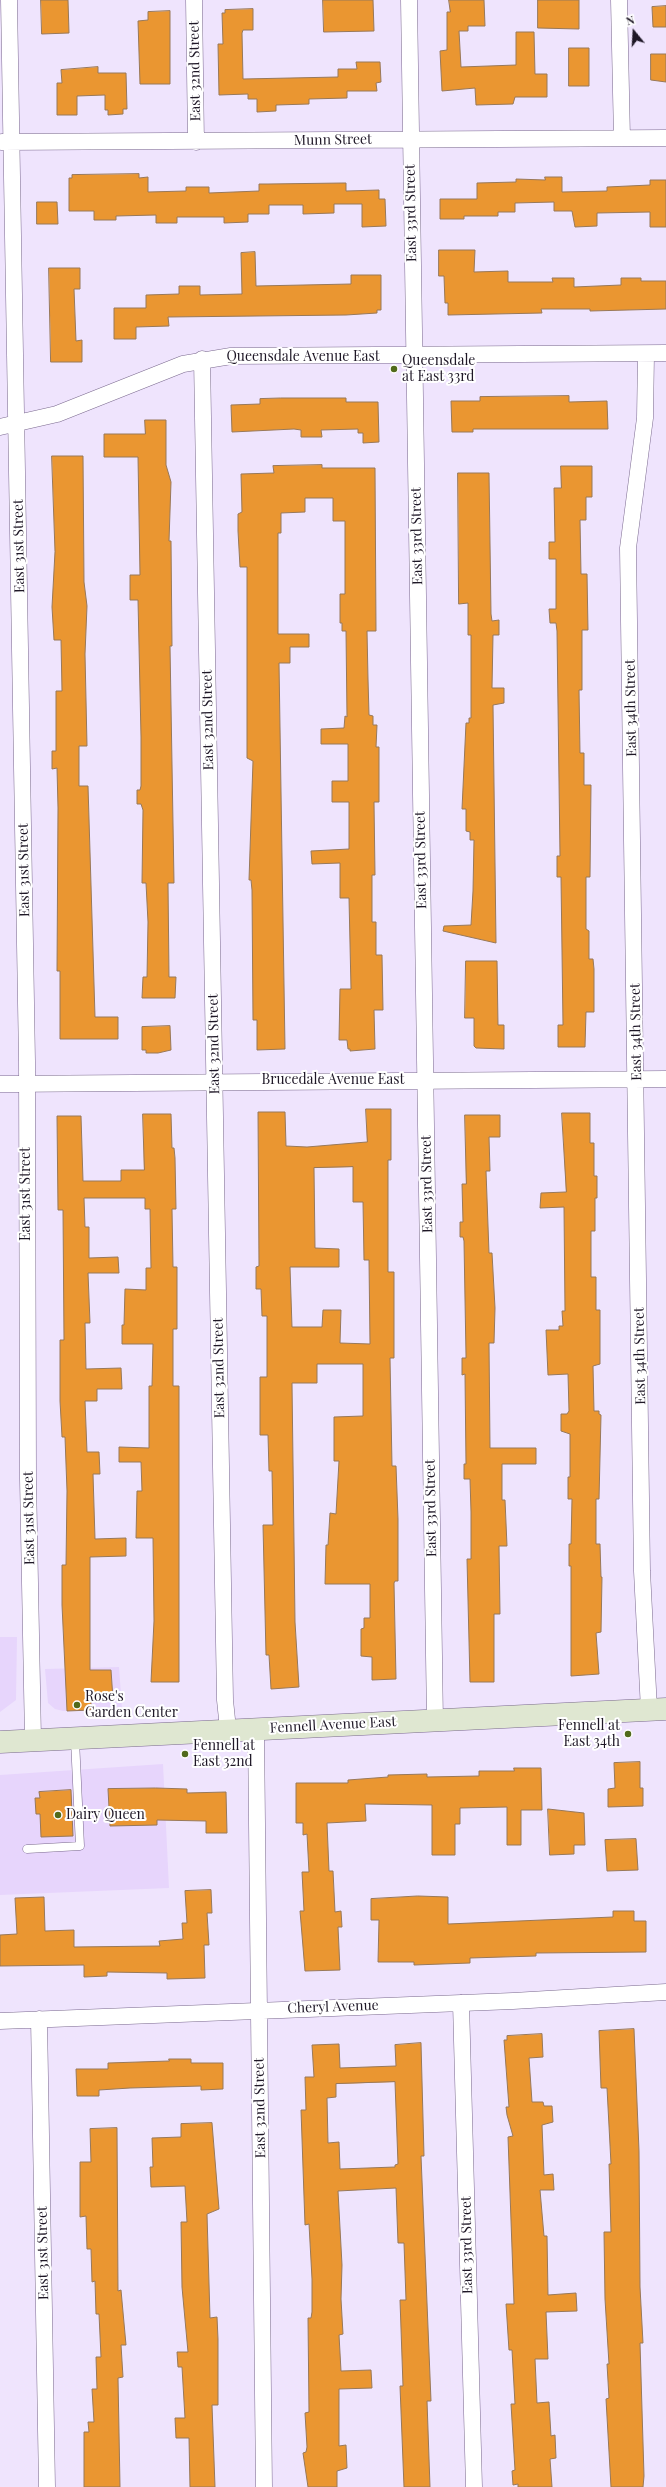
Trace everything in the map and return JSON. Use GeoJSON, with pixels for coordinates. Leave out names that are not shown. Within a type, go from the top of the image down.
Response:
{"type":"FeatureCollection","features":[{"type":"Feature","properties":{"kind":"main road","name":"Fennell Avenue East"},"geometry":{"type":"LineString","coordinates":[[0,1742],[228,1729],[256,1729],[657,1710]]}},
{"type":"Feature","properties":{"kind":"street","name":"East 31st Street"},"geometry":{"type":"LineString","coordinates":[[9,0],[5,142],[7,426],[19,531],[26,1084],[28,1479],[33,1739]]}},
{"type":"Feature","properties":{"kind":"street","name":"East 32nd Street"},"geometry":{"type":"LineString","coordinates":[[194,0],[196,142]]}},
{"type":"Feature","properties":{"kind":"street","name":"East 33rd Street"},"geometry":{"type":"LineString","coordinates":[[409,0],[435,1721]]}},
{"type":"Feature","properties":{"kind":"street"},"geometry":{"type":"LineString","coordinates":[[620,0],[622,138]]}},
{"type":"Feature","properties":{"kind":"street","name":"Munn Street"},"geometry":{"type":"LineString","coordinates":[[5,142],[666,138]]}},
{"type":"Feature","properties":{"kind":"street","name":"Queensdale Avenue East"},"geometry":{"type":"LineString","coordinates":[[7,426],[57,414],[161,372],[202,359],[231,356],[646,355],[666,353]]}},
{"type":"Feature","properties":{"kind":"street","name":"East 34th Street"},"geometry":{"type":"LineString","coordinates":[[646,355],[645,418],[628,548],[637,1079],[642,1570],[657,1710]]}},
{"type":"Feature","properties":{"kind":"street","name":"East 32nd Street"},"geometry":{"type":"LineString","coordinates":[[202,359],[225,1692],[228,1729]]}},
{"type":"Feature","properties":{"kind":"street","name":"Brucedale Avenue East"},"geometry":{"type":"LineString","coordinates":[[0,1084],[214,1081],[666,1079]]}},
{"type":"Feature","properties":{"kind":"street","name":"East 32nd Street"},"geometry":{"type":"LineString","coordinates":[[256,1729],[264,2487]]}},
{"type":"Feature","properties":{"kind":"street","name":"Cheryl Avenue"},"geometry":{"type":"LineString","coordinates":[[0,2021],[461,2003],[666,1992]]}},
{"type":"Feature","properties":{"kind":"street","name":"East 33rd Street"},"geometry":{"type":"LineString","coordinates":[[461,2003],[474,2487]]}},
{"type":"Feature","properties":{"kind":"street","name":"East 31st Street"},"geometry":{"type":"LineString","coordinates":[[39,2019],[47,2487]]}},
{"type":"Feature","properties":{"kind":"lane"},"geometry":{"type":"LineString","coordinates":[[27,1849],[80,1846],[75,1737]]}},
{"type":"Feature","properties":{"kind":"shaded area"},"geometry":{"type":"Polygon","coordinates":[[[0,1637],[17,1637],[16,1700],[0,1712],[0,1637]]]}},
{"type":"Feature","properties":{"kind":"shaded area"},"geometry":{"type":"Polygon","coordinates":[[[119,1667],[122,1709],[63,1711],[55,1709],[48,1703],[45,1669],[119,1667]]]}},
{"type":"Feature","properties":{"kind":"shaded area"},"geometry":{"type":"Polygon","coordinates":[[[163,1764],[169,1888],[0,1895],[0,1775],[163,1764]]]}},
{"type":"Feature","properties":{"kind":"building"},"geometry":{"type":"Polygon","coordinates":[[[41,0],[68,0],[69,33],[42,34],[41,0]]]}},
{"type":"Feature","properties":{"kind":"building"},"geometry":{"type":"Polygon","coordinates":[[[323,0],[373,0],[374,31],[324,32],[323,0]]]}},
{"type":"Feature","properties":{"kind":"building"},"geometry":{"type":"Polygon","coordinates":[[[449,0],[484,0],[485,26],[468,26],[468,31],[459,31],[461,67],[516,65],[516,32],[534,32],[535,74],[547,74],[547,97],[515,97],[513,104],[476,105],[475,88],[442,91],[440,51],[447,50],[447,12],[450,12],[449,0]]]}},
{"type":"Feature","properties":{"kind":"building"},"geometry":{"type":"Polygon","coordinates":[[[538,0],[579,0],[579,29],[538,28],[538,0]]]}},
{"type":"Feature","properties":{"kind":"building"},"geometry":{"type":"Polygon","coordinates":[[[666,6],[666,27],[653,27],[652,7],[666,6]]]}},
{"type":"Feature","properties":{"kind":"building"},"geometry":{"type":"Polygon","coordinates":[[[253,9],[253,30],[243,30],[242,33],[243,79],[338,77],[338,69],[357,69],[356,62],[380,62],[381,82],[376,83],[377,91],[347,91],[347,98],[309,99],[309,104],[276,105],[276,111],[257,112],[257,99],[248,99],[248,94],[219,95],[218,44],[223,44],[222,13],[225,13],[225,10],[253,9]]]}},
{"type":"Feature","properties":{"kind":"building"},"geometry":{"type":"Polygon","coordinates":[[[170,11],[170,84],[140,84],[138,21],[148,20],[148,12],[170,11]]]}},
{"type":"Feature","properties":{"kind":"building"},"geometry":{"type":"Polygon","coordinates":[[[569,48],[589,48],[589,86],[569,86],[569,48]]]}},
{"type":"Feature","properties":{"kind":"building"},"geometry":{"type":"Polygon","coordinates":[[[651,54],[666,54],[666,82],[651,80],[651,54]]]}},
{"type":"Feature","properties":{"kind":"building"},"geometry":{"type":"Polygon","coordinates":[[[98,67],[98,73],[126,73],[127,109],[123,109],[123,114],[108,115],[108,110],[105,110],[105,95],[77,96],[77,115],[57,115],[57,83],[62,83],[61,70],[98,67]]]}},
{"type":"Feature","properties":{"kind":"building"},"geometry":{"type":"Polygon","coordinates":[[[139,174],[139,178],[148,177],[148,192],[186,191],[186,187],[209,187],[209,193],[259,191],[259,184],[346,183],[346,191],[379,190],[379,199],[385,199],[386,226],[362,227],[362,204],[334,204],[334,213],[303,214],[303,205],[269,205],[269,214],[248,214],[248,222],[224,223],[224,217],[177,217],[177,223],[156,223],[156,215],[116,216],[116,220],[94,220],[94,211],[69,211],[69,178],[72,178],[72,175],[139,174]]]}},
{"type":"Feature","properties":{"kind":"building"},"geometry":{"type":"Polygon","coordinates":[[[545,177],[562,177],[562,192],[607,191],[607,187],[650,185],[650,180],[666,180],[666,227],[650,227],[650,212],[597,213],[597,226],[575,227],[572,211],[554,211],[554,202],[515,203],[515,212],[498,212],[498,216],[464,216],[464,219],[440,219],[440,199],[477,199],[477,183],[516,182],[516,179],[545,180],[545,177]]]}},
{"type":"Feature","properties":{"kind":"building"},"geometry":{"type":"Polygon","coordinates":[[[37,202],[57,202],[58,224],[37,224],[37,202]]]}},
{"type":"Feature","properties":{"kind":"building"},"geometry":{"type":"Polygon","coordinates":[[[439,250],[475,250],[474,272],[508,271],[508,282],[553,282],[552,278],[574,278],[574,287],[621,285],[621,278],[641,278],[641,281],[666,281],[666,309],[590,311],[590,309],[541,309],[542,313],[448,315],[448,303],[445,303],[444,276],[439,276],[439,250]]]}},
{"type":"Feature","properties":{"kind":"building"},"geometry":{"type":"Polygon","coordinates":[[[255,252],[256,286],[351,284],[351,275],[381,275],[381,310],[377,310],[377,313],[346,315],[168,317],[169,326],[136,327],[136,339],[114,339],[114,308],[146,308],[146,295],[179,294],[179,286],[200,286],[200,295],[242,294],[241,253],[255,252]]]}},
{"type":"Feature","properties":{"kind":"building"},"geometry":{"type":"Polygon","coordinates":[[[49,268],[80,268],[80,289],[74,289],[76,341],[82,340],[82,362],[51,362],[49,268]]]}},
{"type":"Feature","properties":{"kind":"building"},"geometry":{"type":"Polygon","coordinates":[[[569,396],[569,402],[607,401],[608,429],[473,429],[473,432],[452,432],[451,401],[480,401],[480,397],[569,396]]]}},
{"type":"Feature","properties":{"kind":"building"},"geometry":{"type":"Polygon","coordinates":[[[346,398],[346,402],[378,402],[379,442],[363,443],[363,433],[358,433],[358,429],[321,430],[322,437],[301,437],[301,430],[294,429],[232,432],[231,405],[260,404],[260,399],[346,398]]]}},
{"type":"Feature","properties":{"kind":"building"},"geometry":{"type":"Polygon","coordinates":[[[145,420],[166,420],[166,465],[171,482],[169,541],[171,541],[172,646],[170,646],[174,883],[168,883],[169,977],[176,977],[175,998],[142,998],[143,977],[147,977],[148,922],[146,883],[142,883],[143,810],[141,804],[137,804],[137,790],[140,790],[141,786],[138,600],[130,600],[130,575],[140,575],[138,457],[104,457],[104,434],[145,434],[145,420]]]}},
{"type":"Feature","properties":{"kind":"building"},"geometry":{"type":"Polygon","coordinates":[[[52,456],[83,456],[84,582],[87,606],[85,654],[87,746],[79,746],[79,786],[88,786],[95,1017],[118,1017],[118,1039],[60,1039],[60,971],[57,971],[57,768],[52,769],[52,751],[56,751],[56,691],[62,691],[61,640],[54,640],[52,607],[55,552],[52,456]]]}},
{"type":"Feature","properties":{"kind":"building"},"geometry":{"type":"Polygon","coordinates":[[[322,465],[322,468],[375,468],[376,631],[367,631],[369,715],[373,716],[373,725],[377,725],[376,747],[379,747],[379,802],[374,802],[375,875],[372,875],[372,922],[376,922],[376,955],[382,955],[383,1010],[374,1010],[375,1049],[350,1051],[350,1049],[348,1049],[347,1040],[339,1040],[340,989],[351,989],[349,898],[340,898],[340,863],[312,864],[311,851],[349,849],[349,802],[332,802],[332,781],[348,781],[348,744],[321,744],[321,729],[344,728],[345,716],[347,717],[346,631],[342,631],[342,623],[340,623],[340,594],[345,594],[345,521],[333,521],[333,498],[305,498],[305,512],[281,513],[281,533],[278,533],[278,634],[309,634],[309,647],[290,647],[290,663],[279,663],[285,1049],[257,1050],[257,1020],[253,1020],[252,890],[251,880],[249,880],[253,761],[247,758],[247,567],[240,567],[238,531],[238,514],[242,512],[241,474],[274,473],[273,466],[322,465]]]}},
{"type":"Feature","properties":{"kind":"building"},"geometry":{"type":"Polygon","coordinates":[[[561,466],[592,466],[592,497],[586,497],[586,520],[580,520],[581,574],[587,574],[588,630],[582,630],[582,690],[579,690],[580,753],[584,753],[584,785],[591,785],[590,877],[586,877],[586,929],[589,931],[589,959],[593,959],[594,969],[594,1012],[586,1012],[585,1047],[558,1047],[558,1025],[563,1025],[561,877],[557,877],[557,856],[560,856],[557,631],[556,623],[550,623],[549,609],[556,609],[556,559],[549,559],[549,542],[555,542],[554,488],[561,488],[561,466]]]}},
{"type":"Feature","properties":{"kind":"building"},"geometry":{"type":"Polygon","coordinates":[[[458,473],[489,473],[491,614],[492,621],[499,620],[499,635],[493,635],[492,688],[504,688],[504,703],[493,705],[496,943],[443,931],[444,926],[471,925],[473,891],[474,840],[470,840],[470,832],[466,831],[466,809],[462,809],[466,723],[469,723],[469,718],[471,718],[471,635],[468,635],[468,603],[459,604],[458,473]]]}},
{"type":"Feature","properties":{"kind":"building"},"geometry":{"type":"Polygon","coordinates":[[[466,961],[497,961],[498,1025],[504,1025],[504,1049],[476,1048],[474,1046],[474,1018],[465,1018],[466,961]]]}},
{"type":"Feature","properties":{"kind":"building"},"geometry":{"type":"Polygon","coordinates":[[[170,1026],[171,1050],[158,1053],[146,1053],[146,1050],[142,1050],[142,1027],[170,1026]]]}},
{"type":"Feature","properties":{"kind":"building"},"geometry":{"type":"Polygon","coordinates":[[[366,1109],[391,1109],[391,1160],[388,1160],[388,1272],[394,1272],[394,1358],[390,1358],[392,1466],[396,1466],[398,1519],[398,1581],[395,1581],[394,1583],[396,1679],[372,1680],[372,1657],[361,1656],[361,1629],[364,1628],[364,1618],[370,1618],[370,1584],[325,1584],[326,1545],[328,1545],[330,1513],[336,1514],[339,1461],[334,1461],[334,1417],[363,1416],[363,1364],[317,1364],[317,1383],[292,1383],[295,1622],[299,1687],[271,1689],[269,1655],[266,1655],[263,1525],[273,1525],[272,1471],[269,1471],[268,1435],[260,1435],[260,1377],[267,1377],[267,1316],[262,1316],[261,1289],[256,1289],[256,1267],[259,1266],[258,1112],[285,1112],[286,1146],[307,1147],[367,1142],[366,1109]],[[353,1167],[314,1168],[315,1248],[339,1249],[339,1267],[290,1267],[292,1327],[322,1327],[323,1310],[341,1310],[340,1343],[370,1344],[369,1260],[364,1260],[363,1202],[353,1202],[353,1167]]]}},
{"type":"Feature","properties":{"kind":"building"},"geometry":{"type":"Polygon","coordinates":[[[562,1113],[590,1113],[590,1143],[594,1143],[594,1176],[597,1176],[595,1231],[591,1231],[591,1277],[596,1277],[596,1310],[600,1310],[600,1364],[593,1366],[594,1411],[599,1411],[599,1414],[601,1415],[599,1499],[596,1499],[596,1544],[600,1544],[602,1577],[601,1632],[596,1633],[599,1674],[571,1676],[571,1566],[569,1566],[569,1544],[571,1544],[572,1499],[568,1499],[568,1477],[570,1477],[570,1434],[561,1431],[561,1414],[567,1414],[569,1411],[568,1374],[548,1375],[546,1330],[559,1330],[559,1326],[563,1326],[562,1311],[565,1311],[564,1207],[540,1208],[541,1193],[566,1192],[562,1113]]]}},
{"type":"Feature","properties":{"kind":"building"},"geometry":{"type":"Polygon","coordinates":[[[143,1114],[171,1114],[172,1148],[174,1148],[175,1158],[176,1209],[172,1209],[173,1267],[177,1267],[177,1329],[173,1329],[173,1386],[179,1386],[179,1682],[151,1682],[154,1621],[153,1538],[136,1538],[137,1491],[142,1491],[141,1462],[119,1462],[119,1447],[149,1448],[149,1386],[152,1386],[153,1344],[122,1344],[122,1325],[124,1325],[125,1289],[146,1290],[146,1268],[151,1268],[150,1209],[145,1209],[145,1198],[84,1198],[85,1227],[89,1227],[89,1258],[118,1257],[119,1273],[88,1273],[90,1323],[85,1323],[86,1369],[121,1368],[122,1389],[97,1389],[97,1401],[85,1401],[87,1452],[99,1452],[100,1474],[93,1474],[95,1539],[126,1538],[126,1556],[90,1557],[90,1670],[111,1670],[113,1699],[91,1700],[91,1710],[67,1711],[62,1605],[62,1565],[66,1565],[67,1491],[65,1437],[62,1437],[60,1401],[60,1340],[64,1340],[63,1210],[58,1210],[57,1116],[81,1116],[83,1181],[121,1181],[121,1170],[144,1170],[143,1114]]]}},
{"type":"Feature","properties":{"kind":"building"},"geometry":{"type":"Polygon","coordinates":[[[465,1115],[500,1115],[500,1137],[489,1137],[490,1171],[486,1171],[489,1253],[492,1253],[495,1308],[494,1343],[489,1343],[490,1448],[536,1448],[536,1464],[502,1464],[502,1500],[505,1500],[507,1546],[499,1546],[500,1614],[494,1614],[494,1682],[470,1682],[467,1559],[471,1559],[471,1512],[470,1479],[464,1479],[464,1464],[466,1464],[465,1374],[462,1375],[462,1358],[466,1358],[466,1355],[464,1241],[463,1237],[460,1237],[460,1222],[463,1222],[462,1184],[466,1184],[465,1115]]]}},
{"type":"Feature","properties":{"kind":"building"},"geometry":{"type":"Polygon","coordinates":[[[640,1762],[640,1788],[643,1788],[643,1806],[608,1807],[608,1789],[615,1788],[614,1763],[640,1762]]]}},
{"type":"Feature","properties":{"kind":"building"},"geometry":{"type":"Polygon","coordinates":[[[514,1768],[541,1768],[542,1810],[521,1810],[521,1845],[507,1845],[507,1807],[460,1808],[460,1824],[455,1824],[455,1855],[432,1855],[432,1805],[365,1804],[366,1821],[327,1823],[329,1871],[333,1871],[335,1912],[341,1911],[342,1927],[338,1927],[340,1970],[305,1971],[300,1911],[304,1911],[302,1872],[309,1872],[307,1834],[303,1835],[303,1823],[296,1823],[296,1783],[348,1783],[348,1780],[388,1777],[388,1775],[427,1774],[427,1777],[479,1776],[479,1771],[514,1771],[514,1768]]]}},
{"type":"Feature","properties":{"kind":"building"},"geometry":{"type":"Polygon","coordinates":[[[108,1789],[187,1789],[187,1793],[226,1792],[227,1833],[206,1833],[206,1821],[157,1820],[157,1825],[110,1826],[108,1789]]]}},
{"type":"Feature","properties":{"kind":"building","name":"Dairy Queen"},"geometry":{"type":"Polygon","coordinates":[[[71,1790],[73,1836],[41,1837],[40,1814],[36,1814],[35,1798],[40,1798],[39,1792],[71,1790]]]}},
{"type":"Feature","properties":{"kind":"building"},"geometry":{"type":"Polygon","coordinates":[[[548,1809],[584,1813],[585,1845],[574,1845],[574,1854],[550,1855],[548,1809]]]}},
{"type":"Feature","properties":{"kind":"building"},"geometry":{"type":"Polygon","coordinates":[[[636,1839],[638,1870],[607,1871],[605,1840],[636,1839]]]}},
{"type":"Feature","properties":{"kind":"building"},"geometry":{"type":"Polygon","coordinates":[[[211,1890],[212,1913],[207,1913],[209,1945],[204,1945],[205,1978],[167,1979],[167,1973],[107,1972],[107,1976],[84,1977],[84,1965],[0,1966],[0,1935],[17,1934],[15,1898],[44,1897],[45,1931],[74,1930],[74,1947],[160,1946],[159,1941],[183,1939],[182,1923],[187,1923],[185,1891],[211,1890]]]}},
{"type":"Feature","properties":{"kind":"building"},"geometry":{"type":"Polygon","coordinates":[[[418,1896],[448,1897],[448,1924],[613,1917],[613,1911],[634,1911],[634,1921],[646,1921],[646,1952],[536,1953],[536,1956],[470,1958],[470,1963],[414,1965],[414,1962],[378,1962],[379,1920],[371,1920],[371,1899],[418,1896]]]}},
{"type":"Feature","properties":{"kind":"building"},"geometry":{"type":"Polygon","coordinates":[[[634,2029],[639,2151],[640,2287],[643,2343],[640,2343],[644,2476],[643,2487],[611,2487],[606,2399],[609,2398],[607,2364],[609,2364],[605,2299],[604,2232],[611,2232],[609,2164],[611,2164],[607,2088],[601,2088],[599,2031],[634,2029]]]}},
{"type":"Feature","properties":{"kind":"building"},"geometry":{"type":"Polygon","coordinates":[[[542,2034],[543,2057],[529,2058],[532,2102],[543,2102],[544,2106],[552,2106],[553,2122],[542,2125],[544,2175],[553,2174],[554,2190],[540,2190],[544,2236],[547,2236],[548,2295],[576,2293],[577,2311],[546,2312],[548,2359],[535,2359],[537,2403],[549,2402],[551,2436],[555,2435],[556,2458],[550,2459],[552,2487],[518,2487],[518,2484],[513,2485],[512,2471],[515,2470],[511,2404],[515,2404],[512,2350],[509,2350],[506,2304],[514,2304],[508,2137],[513,2136],[506,2107],[509,2107],[504,2040],[507,2040],[507,2036],[542,2034]]]}},
{"type":"Feature","properties":{"kind":"building"},"geometry":{"type":"Polygon","coordinates":[[[421,2043],[424,2156],[421,2156],[431,2401],[427,2401],[430,2487],[404,2487],[400,2386],[403,2386],[400,2300],[406,2300],[404,2243],[398,2243],[396,2188],[338,2191],[342,2265],[341,2299],[343,2334],[339,2335],[341,2371],[371,2370],[372,2388],[339,2389],[339,2446],[346,2445],[347,2468],[337,2471],[337,2487],[308,2487],[303,2453],[306,2452],[307,2447],[305,2413],[309,2412],[308,2318],[311,2318],[312,2312],[312,2279],[309,2224],[305,2225],[301,2110],[306,2110],[305,2077],[314,2077],[312,2045],[339,2044],[340,2068],[396,2066],[395,2045],[421,2043]],[[395,2082],[336,2084],[336,2097],[327,2098],[328,2143],[339,2142],[340,2169],[395,2167],[395,2165],[398,2164],[395,2082]]]}},
{"type":"Feature","properties":{"kind":"building"},"geometry":{"type":"Polygon","coordinates":[[[169,2059],[191,2059],[191,2063],[223,2063],[223,2089],[201,2090],[201,2086],[130,2088],[99,2090],[99,2096],[77,2096],[76,2069],[108,2069],[108,2063],[169,2061],[169,2059]]]}},
{"type":"Feature","properties":{"kind":"building"},"geometry":{"type":"Polygon","coordinates":[[[212,2123],[219,2209],[207,2214],[210,2318],[217,2317],[218,2339],[218,2405],[212,2405],[215,2487],[190,2487],[189,2438],[176,2438],[175,2418],[185,2418],[182,2367],[178,2367],[177,2352],[188,2352],[182,2287],[181,2222],[187,2222],[185,2186],[151,2187],[150,2167],[153,2167],[152,2138],[181,2137],[181,2124],[212,2123]]]}},
{"type":"Feature","properties":{"kind":"building"},"geometry":{"type":"Polygon","coordinates":[[[117,2128],[118,2291],[121,2290],[126,2345],[121,2345],[123,2377],[118,2378],[120,2487],[84,2487],[84,2432],[89,2432],[88,2422],[94,2422],[92,2389],[97,2389],[96,2357],[101,2357],[99,2314],[96,2314],[95,2281],[92,2282],[91,2249],[87,2249],[86,2216],[80,2217],[80,2162],[91,2162],[90,2129],[117,2128]]]}},
{"type":"Feature","properties":{"kind":"place","name":"Queensdale at East 33rd"},"geometry":{"type":"Point","coordinates":[394,369]}},
{"type":"Feature","properties":{"kind":"place","name":"Rose's Garden Center"},"geometry":{"type":"Point","coordinates":[77,1705]}},
{"type":"Feature","properties":{"kind":"place","name":"Fennell at East 34th"},"geometry":{"type":"Point","coordinates":[628,1734]}},
{"type":"Feature","properties":{"kind":"place","name":"Fennell at East 32nd"},"geometry":{"type":"Point","coordinates":[185,1754]}},
{"type":"Feature","properties":{"kind":"place","name":"Dairy Queen"},"geometry":{"type":"Point","coordinates":[58,1815]}}]}
